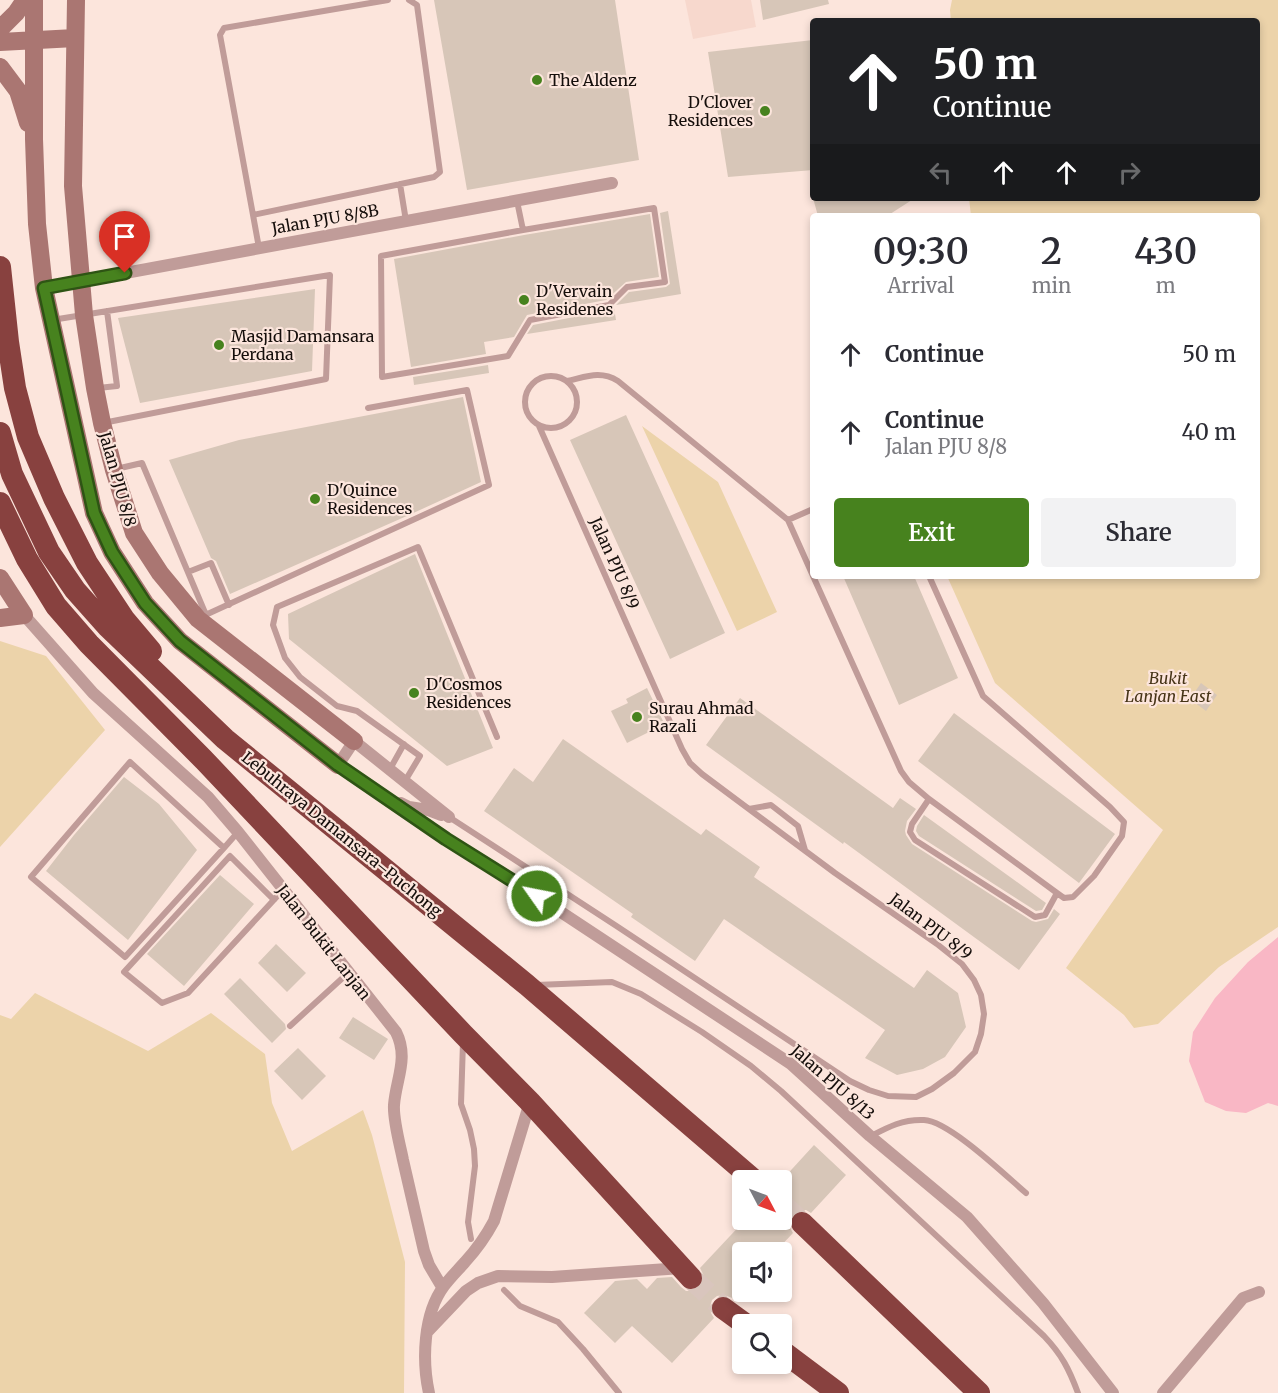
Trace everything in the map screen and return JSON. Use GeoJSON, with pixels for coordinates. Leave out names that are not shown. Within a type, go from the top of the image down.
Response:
{"type":"FeatureCollection","features":[{"type":"Feature","properties":{"kind":"highway"},"geometry":{"type":"LineString","coordinates":[[0,267],[15,388],[28,437],[54,498],[87,563],[124,619],[225,739]]}},
{"type":"Feature","properties":{"kind":"highway","name":"Lebuhraya Damansara–Puchong"},"geometry":{"type":"LineString","coordinates":[[0,433],[12,474],[44,543],[75,591],[107,626],[225,739],[526,985],[742,1170]]}},
{"type":"Feature","properties":{"kind":"highway","name":"Lebuhraya Damansara–Puchong"},"geometry":{"type":"LineString","coordinates":[[0,503],[27,559],[56,606],[82,636],[204,760],[530,1102],[686,1273]]}},
{"type":"Feature","properties":{"kind":"highway"},"geometry":{"type":"LineString","coordinates":[[802,1223],[979,1393]]}},
{"type":"Feature","properties":{"kind":"highway"},"geometry":{"type":"LineString","coordinates":[[723,1308],[732,1315]]}},
{"type":"Feature","properties":{"kind":"highway"},"geometry":{"type":"LineString","coordinates":[[792,1358],[838,1393]]}},
{"type":"Feature","properties":{"kind":"street"},"geometry":{"type":"LineString","coordinates":[[0,29],[25,0]]}},
{"type":"Feature","properties":{"kind":"street","name":"Jalan PJU 8/8"},"geometry":{"type":"LineString","coordinates":[[34,0],[34,139],[37,224],[44,288],[94,513],[112,552],[145,603],[180,641],[338,765],[374,790]]}},
{"type":"Feature","properties":{"kind":"street","name":"Jalan PJU 8/8"},"geometry":{"type":"LineString","coordinates":[[76,0],[73,186],[84,315],[102,423],[134,532],[160,573],[202,617],[448,817]]}},
{"type":"Feature","properties":{"kind":"street"},"geometry":{"type":"LineString","coordinates":[[0,42],[75,38]]}},
{"type":"Feature","properties":{"kind":"street"},"geometry":{"type":"LineString","coordinates":[[0,67],[18,91],[34,139]]}},
{"type":"Feature","properties":{"kind":"street","name":"Jalan PJU 8/8B"},"geometry":{"type":"LineString","coordinates":[[44,288],[612,183]]}},
{"type":"Feature","properties":{"kind":"street","name":"Jalan Bukit Lanjan"},"geometry":{"type":"LineString","coordinates":[[0,578],[24,615],[93,693],[208,797],[396,1032],[401,1042],[402,1054],[393,1108],[398,1137],[424,1251],[442,1287]]}},
{"type":"Feature","properties":{"kind":"street"},"geometry":{"type":"LineString","coordinates":[[0,618],[24,615]]}},
{"type":"Feature","properties":{"kind":"street"},"geometry":{"type":"LineString","coordinates":[[338,765],[354,741]]}},
{"type":"Feature","properties":{"kind":"street"},"geometry":{"type":"LineString","coordinates":[[407,783],[435,820],[446,839]]}},
{"type":"Feature","properties":{"kind":"street"},"geometry":{"type":"LineString","coordinates":[[374,790],[410,807],[448,817]]}},
{"type":"Feature","properties":{"kind":"street","name":"Jalan PJU 8/13"},"geometry":{"type":"LineString","coordinates":[[374,790],[790,1064],[870,1136],[967,1217],[1042,1303],[1113,1393]]}},
{"type":"Feature","properties":{"kind":"street"},"geometry":{"type":"LineString","coordinates":[[429,1393],[425,1344],[434,1305],[442,1287],[476,1250],[494,1221],[530,1102]]}},
{"type":"Feature","properties":{"kind":"street"},"geometry":{"type":"LineString","coordinates":[[427,1332],[466,1291],[478,1283],[498,1276],[552,1277],[686,1273]]}},
{"type":"Feature","properties":{"kind":"street"},"geometry":{"type":"LineString","coordinates":[[1164,1393],[1243,1298],[1259,1292]]}},
{"type":"Feature","properties":{"kind":"lane"},"geometry":{"type":"LineString","coordinates":[[259,248],[220,35],[224,28],[388,0]]}},
{"type":"Feature","properties":{"kind":"lane"},"geometry":{"type":"LineString","coordinates":[[253,215],[435,177],[440,172],[417,5],[409,0]]}},
{"type":"Feature","properties":{"kind":"lane"},"geometry":{"type":"LineString","coordinates":[[400,184],[406,221]]}},
{"type":"Feature","properties":{"kind":"lane"},"geometry":{"type":"LineString","coordinates":[[517,201],[523,230]]}},
{"type":"Feature","properties":{"kind":"lane"},"geometry":{"type":"LineString","coordinates":[[654,208],[665,282],[627,287],[609,305],[530,320],[508,356],[382,377],[381,256],[523,230],[654,208]]}},
{"type":"Feature","properties":{"kind":"lane"},"geometry":{"type":"LineString","coordinates":[[51,320],[330,275],[326,379],[102,423]]}},
{"type":"Feature","properties":{"kind":"lane"},"geometry":{"type":"LineString","coordinates":[[95,388],[117,386],[107,310]]}},
{"type":"Feature","properties":{"kind":"lane","name":"Jalan PJU 8/9"},"geometry":{"type":"LineString","coordinates":[[448,817],[850,1081],[888,1096],[916,1096],[932,1089],[954,1073],[975,1052],[984,1014],[981,995],[974,980],[962,964],[937,944],[806,851],[690,763],[539,426],[527,413],[524,405],[528,388],[534,381],[551,375],[567,381],[599,374],[610,376],[618,381],[788,520],[810,569]]}},
{"type":"Feature","properties":{"kind":"lane"},"geometry":{"type":"LineString","coordinates":[[539,426],[556,428],[570,419],[575,412],[576,395],[567,381]]}},
{"type":"Feature","properties":{"kind":"lane"},"geometry":{"type":"LineString","coordinates":[[114,470],[142,463],[188,573],[202,617],[489,485],[467,390],[368,408]]}},
{"type":"Feature","properties":{"kind":"lane"},"geometry":{"type":"LineString","coordinates":[[788,520],[810,510]]}},
{"type":"Feature","properties":{"kind":"lane"},"geometry":{"type":"LineString","coordinates":[[407,783],[420,756],[357,711],[337,706],[300,677],[285,658],[273,625],[277,607],[418,548],[497,737]]}},
{"type":"Feature","properties":{"kind":"lane"},"geometry":{"type":"LineString","coordinates":[[188,573],[211,563],[229,604]]}},
{"type":"Feature","properties":{"kind":"lane","name":"Jalan PJU 8/9"},"geometry":{"type":"LineString","coordinates":[[814,579],[901,771],[909,782],[1064,898],[1073,897],[1094,876],[1122,836],[1124,822],[1110,807],[983,696],[930,579]]}},
{"type":"Feature","properties":{"kind":"lane"},"geometry":{"type":"LineString","coordinates":[[390,769],[404,744]]}},
{"type":"Feature","properties":{"kind":"lane"},"geometry":{"type":"LineString","coordinates":[[224,848],[130,762],[31,877],[125,957],[224,848],[238,832]]}},
{"type":"Feature","properties":{"kind":"lane"},"geometry":{"type":"LineString","coordinates":[[929,799],[912,824],[910,832],[915,840],[1035,917],[1045,915],[1057,893]]}},
{"type":"Feature","properties":{"kind":"lane"},"geometry":{"type":"LineString","coordinates":[[749,809],[771,806],[798,826],[806,851]]}},
{"type":"Feature","properties":{"kind":"lane"},"geometry":{"type":"LineString","coordinates":[[274,900],[230,856],[124,972],[162,1003],[188,993],[274,900],[283,890]]}},
{"type":"Feature","properties":{"kind":"lane"},"geometry":{"type":"LineString","coordinates":[[290,1026],[348,973]]}},
{"type":"Feature","properties":{"kind":"lane"},"geometry":{"type":"LineString","coordinates":[[526,985],[612,982],[641,994],[751,1066],[781,1091],[1044,1336],[1067,1366],[1078,1393]]}},
{"type":"Feature","properties":{"kind":"lane"},"geometry":{"type":"LineString","coordinates":[[463,1034],[461,1104],[471,1130],[475,1166],[468,1222],[471,1239]]}},
{"type":"Feature","properties":{"kind":"lane"},"geometry":{"type":"LineString","coordinates":[[870,1136],[896,1123],[925,1120],[939,1124],[955,1133],[1026,1193]]}},
{"type":"Feature","properties":{"kind":"lane"},"geometry":{"type":"LineString","coordinates":[[504,1290],[520,1306],[558,1322],[619,1393]]}},
{"type":"Feature","properties":{"kind":"shaded area"},"geometry":{"type":"Polygon","coordinates":[[[685,0],[751,0],[756,27],[693,39],[685,0]]]}},
{"type":"Feature","properties":{"kind":"shaded area"},"geometry":{"type":"Polygon","coordinates":[[[1278,937],[1278,1106],[1268,1103],[1246,1113],[1226,1111],[1205,1102],[1189,1061],[1193,1032],[1215,998],[1248,962],[1278,937]]]}},
{"type":"Feature","properties":{"kind":"green space","name":"Bukit Lanjan East"},"geometry":{"type":"Polygon","coordinates":[[[952,0],[1278,0],[1278,927],[1219,967],[1158,1024],[1134,1028],[1124,1015],[1066,968],[1163,830],[995,683],[948,579],[1260,579],[1260,213],[971,213],[969,201],[1260,201],[1260,18],[951,18],[952,0]]]}},
{"type":"Feature","properties":{"kind":"green space"},"geometry":{"type":"Polygon","coordinates":[[[642,426],[718,482],[777,612],[737,631],[642,426]]]}},
{"type":"Feature","properties":{"kind":"green space"},"geometry":{"type":"Polygon","coordinates":[[[0,641],[46,656],[105,730],[0,847],[0,641]]]}},
{"type":"Feature","properties":{"kind":"green space"},"geometry":{"type":"Polygon","coordinates":[[[35,993],[148,1051],[211,1013],[265,1054],[272,1103],[292,1151],[363,1110],[372,1135],[405,1262],[404,1393],[0,1393],[0,1015],[11,1019],[35,993]]]}},
{"type":"Feature","properties":{"kind":"building","name":"The Aldenz"},"geometry":{"type":"Polygon","coordinates":[[[434,0],[615,0],[639,160],[467,190],[434,0]]]}},
{"type":"Feature","properties":{"kind":"building"},"geometry":{"type":"Polygon","coordinates":[[[760,0],[828,0],[829,4],[763,20],[760,0]]]}},
{"type":"Feature","properties":{"kind":"building","name":"D'Clover Residences"},"geometry":{"type":"Polygon","coordinates":[[[810,40],[810,170],[728,177],[708,52],[810,40]]]}},
{"type":"Feature","properties":{"kind":"building"},"geometry":{"type":"Polygon","coordinates":[[[814,201],[910,201],[892,213],[817,213],[814,201]]]}},
{"type":"Feature","properties":{"kind":"building"},"geometry":{"type":"Polygon","coordinates":[[[668,211],[681,294],[616,305],[629,292],[666,287],[670,284],[660,213],[668,211]]]}},
{"type":"Feature","properties":{"kind":"building","name":"D'Vervain Residenes"},"geometry":{"type":"Polygon","coordinates":[[[650,214],[659,277],[626,282],[606,300],[527,315],[514,337],[484,342],[486,354],[411,367],[394,259],[650,214]]]}},
{"type":"Feature","properties":{"kind":"building","name":"Masjid Damansara Perdana"},"geometry":{"type":"Polygon","coordinates":[[[315,289],[312,371],[140,403],[118,318],[315,289]]]}},
{"type":"Feature","properties":{"kind":"building"},"geometry":{"type":"Polygon","coordinates":[[[614,308],[616,320],[527,334],[533,325],[614,308]]]}},
{"type":"Feature","properties":{"kind":"building"},"geometry":{"type":"Polygon","coordinates":[[[488,365],[489,373],[414,385],[413,377],[488,365]]]}},
{"type":"Feature","properties":{"kind":"building","name":"D'Quince Residences"},"geometry":{"type":"Polygon","coordinates":[[[463,397],[481,482],[230,594],[216,561],[211,558],[169,460],[239,440],[463,397]]]}},
{"type":"Feature","properties":{"kind":"building"},"geometry":{"type":"Polygon","coordinates":[[[626,415],[725,633],[670,659],[570,440],[626,415]]]}},
{"type":"Feature","properties":{"kind":"building","name":"D'Cosmos Residences"},"geometry":{"type":"Polygon","coordinates":[[[415,554],[493,748],[447,766],[289,639],[288,614],[415,554]]]}},
{"type":"Feature","properties":{"kind":"building"},"geometry":{"type":"Polygon","coordinates":[[[844,579],[915,579],[958,678],[899,705],[844,579]]]}},
{"type":"Feature","properties":{"kind":"building"},"geometry":{"type":"Polygon","coordinates":[[[1201,683],[1217,695],[1206,711],[1190,699],[1201,683]]]}},
{"type":"Feature","properties":{"kind":"building","name":"Surau Ahmad Razali"},"geometry":{"type":"Polygon","coordinates":[[[647,688],[664,723],[627,743],[611,711],[628,703],[626,699],[647,688]]]}},
{"type":"Feature","properties":{"kind":"building"},"geometry":{"type":"Polygon","coordinates":[[[740,698],[893,808],[900,798],[916,809],[907,821],[905,831],[912,844],[1032,921],[1048,919],[1054,909],[1060,914],[1019,970],[706,745],[740,698]]]}},
{"type":"Feature","properties":{"kind":"building"},"geometry":{"type":"Polygon","coordinates":[[[954,713],[1115,834],[1079,883],[918,761],[954,713]]]}},
{"type":"Feature","properties":{"kind":"building"},"geometry":{"type":"Polygon","coordinates":[[[563,739],[701,835],[706,829],[760,867],[754,877],[914,988],[927,970],[958,993],[966,1027],[945,1057],[923,1069],[897,1075],[865,1058],[885,1030],[724,919],[695,961],[631,917],[633,914],[484,811],[514,768],[533,782],[563,739]]]}},
{"type":"Feature","properties":{"kind":"building"},"geometry":{"type":"Polygon","coordinates":[[[124,777],[159,804],[197,850],[128,940],[46,871],[124,777]]]}},
{"type":"Feature","properties":{"kind":"building"},"geometry":{"type":"Polygon","coordinates":[[[924,815],[1046,903],[1042,910],[1036,911],[919,836],[916,831],[917,826],[924,815]]]}},
{"type":"Feature","properties":{"kind":"building"},"geometry":{"type":"Polygon","coordinates":[[[220,875],[254,904],[184,986],[147,954],[220,875]]]}},
{"type":"Feature","properties":{"kind":"building"},"geometry":{"type":"Polygon","coordinates":[[[276,944],[306,973],[287,992],[258,963],[276,944]]]}},
{"type":"Feature","properties":{"kind":"building"},"geometry":{"type":"Polygon","coordinates":[[[240,978],[285,1024],[286,1029],[272,1043],[224,994],[240,978]]]}},
{"type":"Feature","properties":{"kind":"building"},"geometry":{"type":"Polygon","coordinates":[[[353,1017],[388,1039],[374,1060],[339,1038],[353,1017]]]}},
{"type":"Feature","properties":{"kind":"building"},"geometry":{"type":"Polygon","coordinates":[[[298,1048],[326,1076],[302,1100],[274,1071],[298,1048]]]}},
{"type":"Feature","properties":{"kind":"building"},"geometry":{"type":"Polygon","coordinates":[[[814,1145],[846,1175],[811,1213],[799,1210],[792,1214],[791,1170],[814,1145]]]}},
{"type":"Feature","properties":{"kind":"building"},"geometry":{"type":"Polygon","coordinates":[[[736,1230],[791,1230],[793,1233],[784,1242],[732,1242],[732,1298],[724,1295],[712,1300],[710,1307],[714,1318],[672,1363],[632,1326],[615,1343],[584,1313],[615,1281],[637,1279],[647,1289],[657,1278],[672,1277],[686,1291],[693,1291],[704,1283],[704,1276],[700,1268],[736,1230]]]}},
{"type":"Feature","properties":{"kind":"tunnel"},"geometry":{"type":"LineString","coordinates":[[792,1214],[802,1223]]}},
{"type":"Feature","properties":{"kind":"tunnel"},"geometry":{"type":"LineString","coordinates":[[691,1278],[723,1308]]}},
{"type":"Feature","properties":{"kind":"place","name":"The Aldenz"},"geometry":{"type":"Point","coordinates":[537,80]}},
{"type":"Feature","properties":{"kind":"place","name":"D'Clover Residences"},"geometry":{"type":"Point","coordinates":[765,111]}},
{"type":"Feature","properties":{"kind":"place","name":"D'Vervain Residenes"},"geometry":{"type":"Point","coordinates":[524,300]}},
{"type":"Feature","properties":{"kind":"place","name":"Masjid Damansara Perdana"},"geometry":{"type":"Point","coordinates":[219,345]}},
{"type":"Feature","properties":{"kind":"place","name":"D'Quince Residences"},"geometry":{"type":"Point","coordinates":[315,499]}},
{"type":"Feature","properties":{"kind":"place","name":"D'Cosmos Residences"},"geometry":{"type":"Point","coordinates":[414,693]}},
{"type":"Feature","properties":{"kind":"place","name":"Surau Ahmad Razali"},"geometry":{"type":"Point","coordinates":[637,717]}},
{"type":"Feature","properties":{"kind":"route"},"geometry":{"type":"LineString","coordinates":[[125,273],[44,288],[94,513],[112,552],[145,603],[180,641],[338,765],[446,839],[537,896]]}}]}
